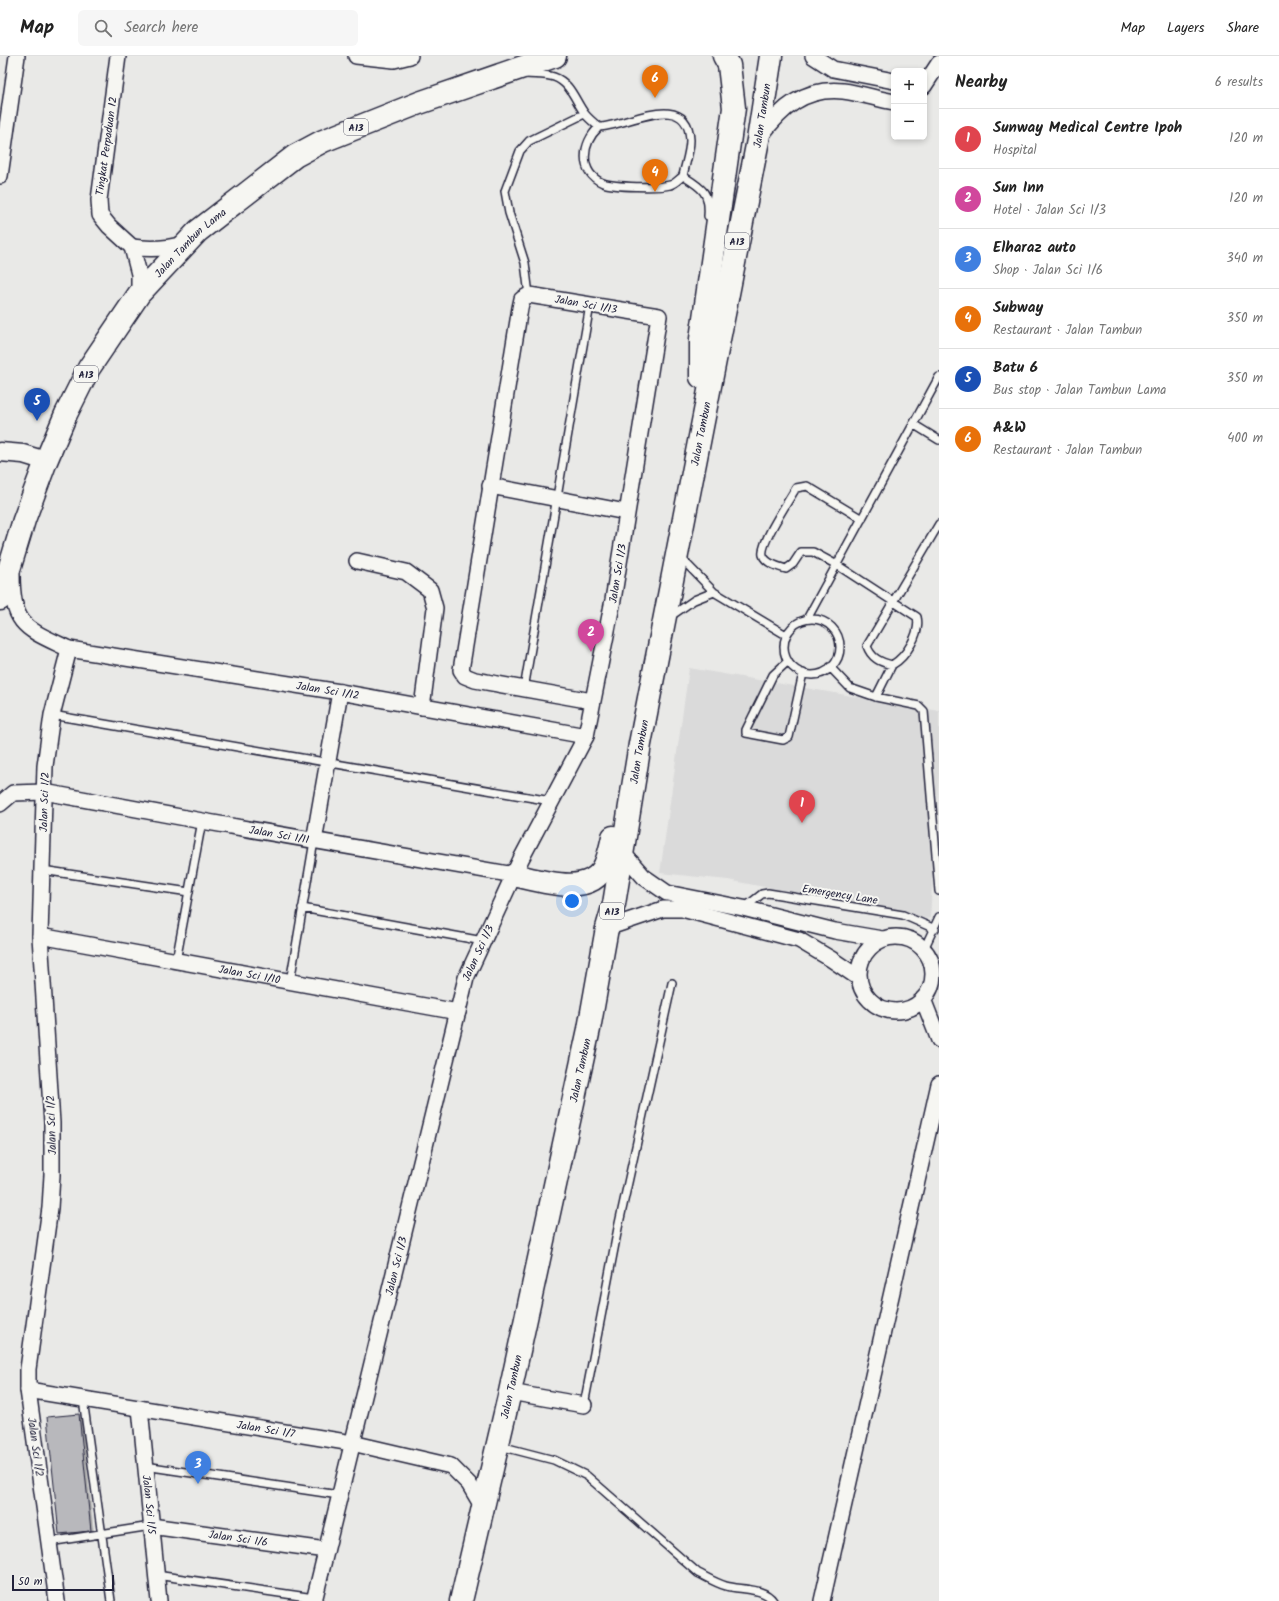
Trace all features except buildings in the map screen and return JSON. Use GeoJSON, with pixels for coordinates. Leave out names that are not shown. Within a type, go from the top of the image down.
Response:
{"type":"FeatureCollection","features":[{"type":"Feature","properties":{"kind":"main road"},"geometry":{"type":"LineString","coordinates":[[701,426],[701,339],[708,279],[734,108],[729,65],[724,56]]}},
{"type":"Feature","properties":{"kind":"main road","name":"Jalan Tambun"},"geometry":{"type":"LineString","coordinates":[[461,1601],[482,1506],[498,1446],[590,1029],[607,928],[614,904],[640,744],[666,620],[701,426],[758,140],[771,56]]}},
{"type":"Feature","properties":{"kind":"main road","name":"Jalan Tambun Lama"},"geometry":{"type":"LineString","coordinates":[[0,599],[24,520],[46,461],[66,414],[89,368],[138,294],[198,231],[295,156],[323,141],[412,106],[553,57]]}},
{"type":"Feature","properties":{"kind":"main road"},"geometry":{"type":"LineString","coordinates":[[514,875],[549,883],[576,886],[596,878],[605,866],[624,789],[640,744]]}},
{"type":"Feature","properties":{"kind":"street"},"geometry":{"type":"LineString","coordinates":[[0,176],[17,56]]}},
{"type":"Feature","properties":{"kind":"street","name":"Tingkat Perpaduan 12"},"geometry":{"type":"LineString","coordinates":[[118,56],[99,200],[100,215],[109,226],[132,247]]}},
{"type":"Feature","properties":{"kind":"street"},"geometry":{"type":"LineString","coordinates":[[356,56],[394,60],[410,56]]}},
{"type":"Feature","properties":{"kind":"street"},"geometry":{"type":"LineString","coordinates":[[813,56],[833,70],[891,80]]}},
{"type":"Feature","properties":{"kind":"street"},"geometry":{"type":"LineString","coordinates":[[927,81],[939,63]]}},
{"type":"Feature","properties":{"kind":"street"},"geometry":{"type":"LineString","coordinates":[[758,140],[774,118],[792,103],[813,93],[843,91],[891,101]]}},
{"type":"Feature","properties":{"kind":"street"},"geometry":{"type":"LineString","coordinates":[[138,294],[139,274],[132,247],[150,250],[166,249],[187,243]]}},
{"type":"Feature","properties":{"kind":"street"},"geometry":{"type":"LineString","coordinates":[[529,295],[522,299],[520,308],[461,670],[465,676],[475,680],[592,701]]}},
{"type":"Feature","properties":{"kind":"street","name":"Jalan Sci 1/13"},"geometry":{"type":"LineString","coordinates":[[529,295],[659,316]]}},
{"type":"Feature","properties":{"kind":"street","name":"Jalan Sci 1/3"},"geometry":{"type":"LineString","coordinates":[[314,1600],[466,978],[521,859],[586,736],[613,600],[626,512],[659,316]]}},
{"type":"Feature","properties":{"kind":"street"},"geometry":{"type":"LineString","coordinates":[[0,452],[23,454],[46,461]]}},
{"type":"Feature","properties":{"kind":"street"},"geometry":{"type":"LineString","coordinates":[[490,486],[626,512]]}},
{"type":"Feature","properties":{"kind":"street","name":"Jalan Sci 1/12"},"geometry":{"type":"LineString","coordinates":[[12,557],[13,601],[19,617],[34,632],[69,649],[340,692],[586,736]]}},
{"type":"Feature","properties":{"kind":"street"},"geometry":{"type":"LineString","coordinates":[[357,561],[406,572],[430,590],[435,608],[422,707]]}},
{"type":"Feature","properties":{"kind":"street","name":"Jalan Sci 1/2"},"geometry":{"type":"LineString","coordinates":[[57,1601],[28,1390],[28,1369],[50,1208],[52,1175],[52,1123],[40,936],[45,766],[52,715],[69,649]]}},
{"type":"Feature","properties":{"kind":"street"},"geometry":{"type":"LineString","coordinates":[[314,841],[340,692]]}},
{"type":"Feature","properties":{"kind":"street","name":"Jalan Sci 1/11"},"geometry":{"type":"LineString","coordinates":[[0,804],[13,794],[44,792],[314,841],[514,875]]}},
{"type":"Feature","properties":{"kind":"street"},"geometry":{"type":"LineString","coordinates":[[622,852],[644,878],[667,892],[743,908],[834,931],[882,939],[893,937],[905,938],[915,942],[931,955],[933,969],[929,990],[923,999],[914,1006],[902,1010],[890,1010],[878,1006],[869,999],[862,989],[859,978],[859,966],[864,954],[872,945],[882,939]]}},
{"type":"Feature","properties":{"kind":"street"},"geometry":{"type":"LineString","coordinates":[[607,928],[663,909],[682,909],[799,940],[859,978]]}},
{"type":"Feature","properties":{"kind":"street","name":"Jalan Sci 1/10"},"geometry":{"type":"LineString","coordinates":[[40,936],[458,1012]]}},
{"type":"Feature","properties":{"kind":"street"},"geometry":{"type":"LineString","coordinates":[[923,999],[939,1040]]}},
{"type":"Feature","properties":{"kind":"street"},"geometry":{"type":"LineString","coordinates":[[822,1601],[939,1084]]}},
{"type":"Feature","properties":{"kind":"street","name":"Jalan Sci 1/7"},"geometry":{"type":"LineString","coordinates":[[28,1390],[352,1443],[451,1466],[469,1484],[482,1506]]}},
{"type":"Feature","properties":{"kind":"street"},"geometry":{"type":"LineString","coordinates":[[510,1392],[584,1405]]}},
{"type":"Feature","properties":{"kind":"street","name":"Jalan Sci 1/5"},"geometry":{"type":"LineString","coordinates":[[140,1408],[159,1601]]}},
{"type":"Feature","properties":{"kind":"street","name":"Jalan Sci 1/6"},"geometry":{"type":"LineString","coordinates":[[151,1526],[326,1550]]}},
{"type":"Feature","properties":{"kind":"lane"},"geometry":{"type":"LineString","coordinates":[[508,72],[554,77],[564,83],[574,95],[584,114],[599,127],[609,127],[623,124],[657,112],[674,114],[681,118],[687,126],[690,139],[683,176],[671,185],[626,186],[603,183],[593,176],[588,168],[585,157],[589,137],[599,127]]}},
{"type":"Feature","properties":{"kind":"lane"},"geometry":{"type":"LineString","coordinates":[[529,295],[525,263],[509,213],[505,191],[520,151],[529,141],[584,114]]}},
{"type":"Feature","properties":{"kind":"lane"},"geometry":{"type":"LineString","coordinates":[[683,176],[696,184],[706,194],[709,206],[707,227]]}},
{"type":"Feature","properties":{"kind":"lane"},"geometry":{"type":"LineString","coordinates":[[706,251],[708,279]]}},
{"type":"Feature","properties":{"kind":"lane"},"geometry":{"type":"LineString","coordinates":[[524,689],[590,305]]}},
{"type":"Feature","properties":{"kind":"lane"},"geometry":{"type":"LineString","coordinates":[[807,619],[939,377]]}},
{"type":"Feature","properties":{"kind":"lane"},"geometry":{"type":"LineString","coordinates":[[912,424],[939,440]]}},
{"type":"Feature","properties":{"kind":"lane"},"geometry":{"type":"LineString","coordinates":[[862,519],[807,486],[796,488],[763,549],[764,558],[778,567],[786,568],[804,551],[813,552],[837,565],[917,617],[919,625],[915,637],[898,662],[892,665],[876,697]]}},
{"type":"Feature","properties":{"kind":"lane"},"geometry":{"type":"LineString","coordinates":[[892,665],[882,662],[870,654],[867,646],[894,603],[939,524]]}},
{"type":"Feature","properties":{"kind":"lane"},"geometry":{"type":"LineString","coordinates":[[678,556],[714,592],[786,635]]}},
{"type":"Feature","properties":{"kind":"lane"},"geometry":{"type":"LineString","coordinates":[[666,620],[694,600],[714,592]]}},
{"type":"Feature","properties":{"kind":"lane"},"geometry":{"type":"LineString","coordinates":[[807,619],[820,620],[831,627],[836,633],[839,652],[837,658],[830,667],[816,674],[803,673],[792,666],[788,661],[784,648],[786,635],[794,625],[807,619]]}},
{"type":"Feature","properties":{"kind":"lane"},"geometry":{"type":"LineString","coordinates":[[788,661],[772,676],[746,730],[746,733],[783,740],[789,737],[803,673]]}},
{"type":"Feature","properties":{"kind":"lane"},"geometry":{"type":"LineString","coordinates":[[830,667],[847,686],[876,697],[919,706],[924,711],[939,891]]}},
{"type":"Feature","properties":{"kind":"lane"},"geometry":{"type":"LineString","coordinates":[[52,715],[328,764],[551,801]]}},
{"type":"Feature","properties":{"kind":"lane"},"geometry":{"type":"LineString","coordinates":[[176,961],[202,821]]}},
{"type":"Feature","properties":{"kind":"lane"},"geometry":{"type":"LineString","coordinates":[[290,982],[314,841]]}},
{"type":"Feature","properties":{"kind":"lane"},"geometry":{"type":"LineString","coordinates":[[42,870],[189,892]]}},
{"type":"Feature","properties":{"kind":"lane","name":"Emergency Lane"},"geometry":{"type":"LineString","coordinates":[[743,908],[762,894],[768,893],[903,916],[935,929]]}},
{"type":"Feature","properties":{"kind":"lane"},"geometry":{"type":"LineString","coordinates":[[302,908],[484,941]]}},
{"type":"Feature","properties":{"kind":"lane"},"geometry":{"type":"LineString","coordinates":[[931,955],[935,929],[939,916]]}},
{"type":"Feature","properties":{"kind":"lane"},"geometry":{"type":"LineString","coordinates":[[584,1405],[618,1228],[672,983]]}},
{"type":"Feature","properties":{"kind":"lane"},"geometry":{"type":"LineString","coordinates":[[83,1399],[110,1601]]}},
{"type":"Feature","properties":{"kind":"lane"},"geometry":{"type":"LineString","coordinates":[[498,1446],[554,1460],[587,1476],[698,1573],[721,1584],[763,1593],[772,1601]]}},
{"type":"Feature","properties":{"kind":"lane"},"geometry":{"type":"LineString","coordinates":[[145,1466],[339,1495]]}},
{"type":"Feature","properties":{"kind":"lane"},"geometry":{"type":"LineString","coordinates":[[49,1542],[151,1526]]}},
{"type":"Feature","properties":{"kind":"lane"},"geometry":{"type":"LineString","coordinates":[[156,1575],[314,1600]]}},
{"type":"Feature","properties":{"kind":"shaded area"},"geometry":{"type":"Polygon","coordinates":[[[689,668],[939,711],[939,773],[930,919],[728,880],[660,873],[689,668]]]}},
{"type":"Feature","properties":{"kind":"place","name":"A&W"},"geometry":{"type":"Point","coordinates":[655,98]}},
{"type":"Feature","properties":{"kind":"place","name":"Subway"},"geometry":{"type":"Point","coordinates":[655,192]}},
{"type":"Feature","properties":{"kind":"place","name":"Batu 6"},"geometry":{"type":"Point","coordinates":[37,421]}},
{"type":"Feature","properties":{"kind":"place","name":"Sun Inn"},"geometry":{"type":"Point","coordinates":[591,652]}},
{"type":"Feature","properties":{"kind":"place","name":"Sunway Medical Centre Ipoh"},"geometry":{"type":"Point","coordinates":[802,823]}},
{"type":"Feature","properties":{"kind":"place","name":"Elharaz auto"},"geometry":{"type":"Point","coordinates":[198,1484]}}]}
